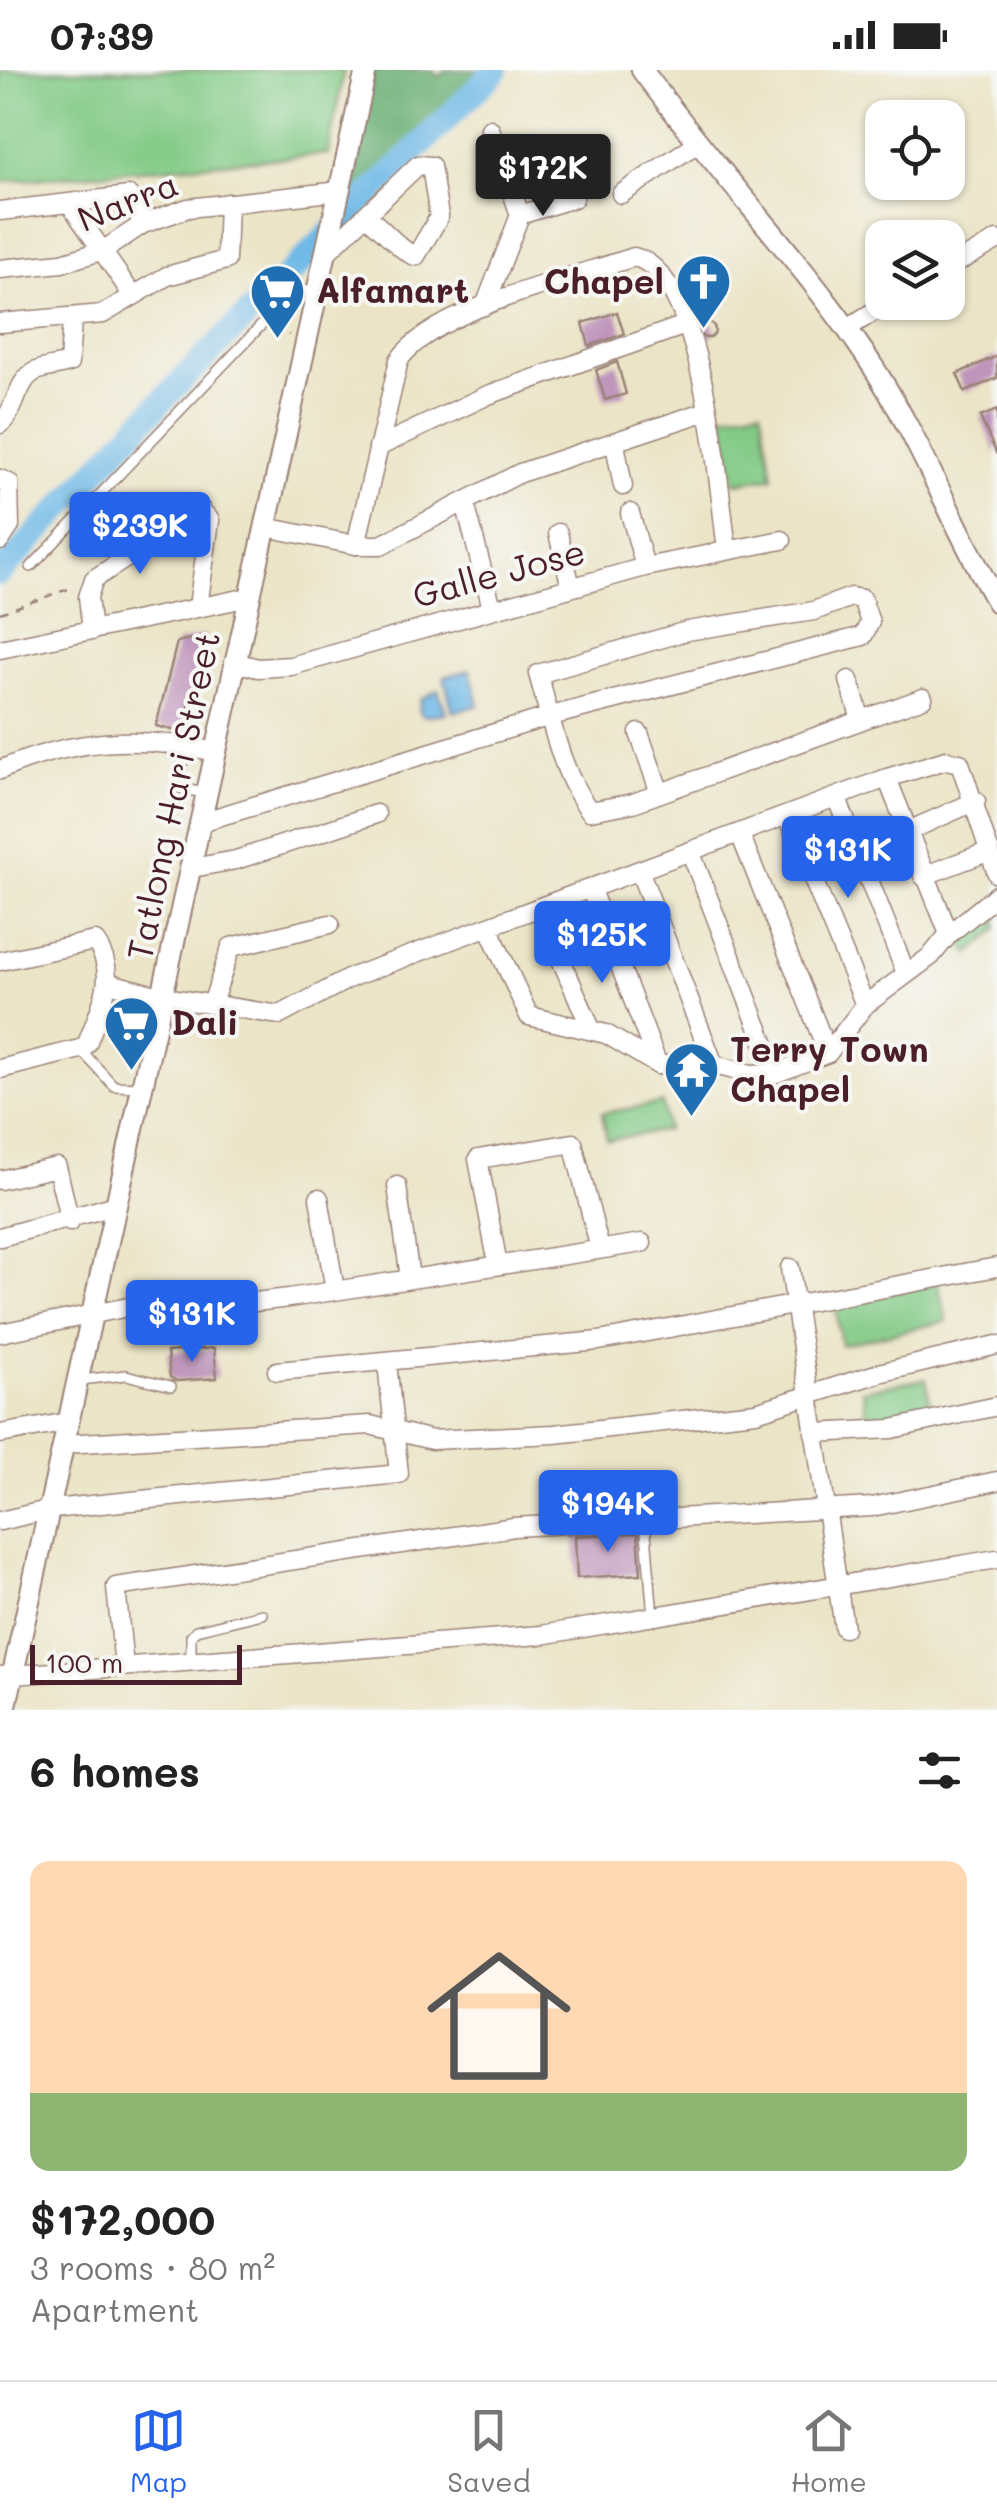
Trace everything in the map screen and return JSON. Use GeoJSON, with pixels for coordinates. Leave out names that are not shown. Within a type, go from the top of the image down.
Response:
{"type":"FeatureCollection","features":[{"type":"Feature","properties":{"kind":"street","name":"Tatlong Hari Street"},"geometry":{"type":"LineString","coordinates":[[6,1710],[6,1676],[52,1509],[77,1380],[366,70]]}},
{"type":"Feature","properties":{"kind":"street"},"geometry":{"type":"LineString","coordinates":[[642,70],[696,144],[846,328],[904,417],[957,533],[997,602]]}},
{"type":"Feature","properties":{"kind":"street"},"geometry":{"type":"LineString","coordinates":[[486,306],[520,215],[490,129]]}},
{"type":"Feature","properties":{"kind":"street"},"geometry":{"type":"LineString","coordinates":[[621,194],[696,144]]}},
{"type":"Feature","properties":{"kind":"street"},"geometry":{"type":"LineString","coordinates":[[329,244],[368,217],[418,165],[432,166],[439,217],[416,256],[403,252],[393,234],[368,217]]}},
{"type":"Feature","properties":{"kind":"street"},"geometry":{"type":"LineString","coordinates":[[0,211],[129,196],[143,224]]}},
{"type":"Feature","properties":{"kind":"street"},"geometry":{"type":"LineString","coordinates":[[520,215],[574,198]]}},
{"type":"Feature","properties":{"kind":"street","name":"Narra"},"geometry":{"type":"LineString","coordinates":[[0,269],[62,263],[104,250],[143,224],[188,208],[338,199]]}},
{"type":"Feature","properties":{"kind":"street"},"geometry":{"type":"LineString","coordinates":[[0,324],[103,314],[183,270],[226,260],[228,203]]}},
{"type":"Feature","properties":{"kind":"street"},"geometry":{"type":"LineString","coordinates":[[70,204],[133,296]]}},
{"type":"Feature","properties":{"kind":"street"},"geometry":{"type":"LineString","coordinates":[[965,258],[997,240]]}},
{"type":"Feature","properties":{"kind":"street"},"geometry":{"type":"LineString","coordinates":[[356,545],[399,360],[412,341],[486,306],[634,258],[648,261],[658,270],[688,324],[699,358],[727,549]]}},
{"type":"Feature","properties":{"kind":"street"},"geometry":{"type":"LineString","coordinates":[[846,328],[865,316]]}},
{"type":"Feature","properties":{"kind":"street"},"geometry":{"type":"LineString","coordinates":[[0,424],[10,416],[24,382],[34,372],[69,363],[72,320]]}},
{"type":"Feature","properties":{"kind":"street"},"geometry":{"type":"LineString","coordinates":[[378,447],[488,396],[688,324]]}},
{"type":"Feature","properties":{"kind":"street"},"geometry":{"type":"LineString","coordinates":[[266,527],[356,545],[381,545],[520,474],[707,411]]}},
{"type":"Feature","properties":{"kind":"street"},"geometry":{"type":"LineString","coordinates":[[615,444],[623,486]]}},
{"type":"Feature","properties":{"kind":"street"},"geometry":{"type":"LineString","coordinates":[[0,479],[9,483],[10,526],[0,541]]}},
{"type":"Feature","properties":{"kind":"street"},"geometry":{"type":"LineString","coordinates":[[465,503],[492,608]]}},
{"type":"Feature","properties":{"kind":"street"},"geometry":{"type":"LineString","coordinates":[[92,631],[88,587],[94,579],[201,510],[210,520],[198,607]]}},
{"type":"Feature","properties":{"kind":"street"},"geometry":{"type":"LineString","coordinates":[[630,513],[644,567]]}},
{"type":"Feature","properties":{"kind":"street"},"geometry":{"type":"LineString","coordinates":[[558,533],[570,587]]}},
{"type":"Feature","properties":{"kind":"street","name":"Galle Jose"},"geometry":{"type":"LineString","coordinates":[[234,662],[258,668],[292,666],[644,567],[782,540]]}},
{"type":"Feature","properties":{"kind":"street"},"geometry":{"type":"LineString","coordinates":[[201,822],[551,716],[863,636],[870,622],[867,610],[862,599],[851,596],[814,611],[687,631],[538,674],[551,716],[577,794],[590,810],[660,793],[922,698]]}},
{"type":"Feature","properties":{"kind":"street"},"geometry":{"type":"LineString","coordinates":[[0,649],[250,597]]}},
{"type":"Feature","properties":{"kind":"street"},"geometry":{"type":"LineString","coordinates":[[849,680],[861,720]]}},
{"type":"Feature","properties":{"kind":"street"},"geometry":{"type":"LineString","coordinates":[[639,733],[660,793]]}},
{"type":"Feature","properties":{"kind":"street"},"geometry":{"type":"LineString","coordinates":[[0,770],[89,740],[186,745],[217,752]]}},
{"type":"Feature","properties":{"kind":"street"},"geometry":{"type":"LineString","coordinates":[[109,983],[164,997],[280,1014],[334,984],[490,930],[887,778],[946,760],[960,763],[976,801],[997,874]]}},
{"type":"Feature","properties":{"kind":"street"},"geometry":{"type":"LineString","coordinates":[[887,778],[923,876],[950,934]]}},
{"type":"Feature","properties":{"kind":"street"},"geometry":{"type":"LineString","coordinates":[[837,798],[905,971]]}},
{"type":"Feature","properties":{"kind":"street"},"geometry":{"type":"LineString","coordinates":[[906,832],[976,801]]}},
{"type":"Feature","properties":{"kind":"street"},"geometry":{"type":"LineString","coordinates":[[192,868],[236,860],[376,814]]}},
{"type":"Feature","properties":{"kind":"street"},"geometry":{"type":"LineString","coordinates":[[787,816],[865,1005]]}},
{"type":"Feature","properties":{"kind":"street"},"geometry":{"type":"LineString","coordinates":[[740,834],[828,1053]]}},
{"type":"Feature","properties":{"kind":"street"},"geometry":{"type":"LineString","coordinates":[[923,876],[990,850]]}},
{"type":"Feature","properties":{"kind":"street"},"geometry":{"type":"LineString","coordinates":[[691,853],[776,1072]]}},
{"type":"Feature","properties":{"kind":"street"},"geometry":{"type":"LineString","coordinates":[[640,872],[714,1065]]}},
{"type":"Feature","properties":{"kind":"street"},"geometry":{"type":"LineString","coordinates":[[590,890],[658,1065]]}},
{"type":"Feature","properties":{"kind":"street"},"geometry":{"type":"LineString","coordinates":[[490,930],[529,1016],[592,1030],[658,1065],[714,1065],[752,1074],[776,1072],[828,1053],[865,1005],[905,971],[930,956],[950,934],[997,896]]}},
{"type":"Feature","properties":{"kind":"street"},"geometry":{"type":"LineString","coordinates":[[540,910],[592,1030]]}},
{"type":"Feature","properties":{"kind":"street"},"geometry":{"type":"LineString","coordinates":[[212,1004],[231,947],[330,924]]}},
{"type":"Feature","properties":{"kind":"street"},"geometry":{"type":"LineString","coordinates":[[0,961],[94,941],[108,958],[109,983],[87,1044],[0,1069]]}},
{"type":"Feature","properties":{"kind":"street"},"geometry":{"type":"LineString","coordinates":[[498,1265],[478,1159],[574,1143],[600,1249]]}},
{"type":"Feature","properties":{"kind":"street"},"geometry":{"type":"LineString","coordinates":[[0,1180],[57,1167],[70,1222]]}},
{"type":"Feature","properties":{"kind":"street"},"geometry":{"type":"LineString","coordinates":[[397,1186],[410,1278]]}},
{"type":"Feature","properties":{"kind":"street"},"geometry":{"type":"LineString","coordinates":[[319,1198],[335,1290]]}},
{"type":"Feature","properties":{"kind":"street"},"geometry":{"type":"LineString","coordinates":[[0,1238],[70,1222],[117,1206]]}},
{"type":"Feature","properties":{"kind":"street"},"geometry":{"type":"LineString","coordinates":[[0,1333],[148,1304],[194,1309],[642,1243]]}},
{"type":"Feature","properties":{"kind":"street"},"geometry":{"type":"LineString","coordinates":[[276,1371],[599,1340],[997,1266]]}},
{"type":"Feature","properties":{"kind":"street"},"geometry":{"type":"LineString","coordinates":[[790,1268],[844,1628]]}},
{"type":"Feature","properties":{"kind":"street"},"geometry":{"type":"LineString","coordinates":[[66,1444],[370,1425],[432,1440],[554,1434],[756,1412],[879,1373],[997,1346]]}},
{"type":"Feature","properties":{"kind":"street"},"geometry":{"type":"LineString","coordinates":[[0,1522],[52,1509],[399,1474],[388,1362]]}},
{"type":"Feature","properties":{"kind":"street"},"geometry":{"type":"LineString","coordinates":[[814,1432],[892,1429],[997,1406]]}},
{"type":"Feature","properties":{"kind":"street"},"geometry":{"type":"LineString","coordinates":[[0,1434],[69,1422]]}},
{"type":"Feature","properties":{"kind":"street"},"geometry":{"type":"LineString","coordinates":[[124,1668],[116,1587],[514,1526],[889,1504],[997,1481]]}},
{"type":"Feature","properties":{"kind":"street"},"geometry":{"type":"LineString","coordinates":[[6,1676],[479,1642],[654,1618],[997,1559]]}},
{"type":"Feature","properties":{"kind":"lane"},"geometry":{"type":"LineString","coordinates":[[31,566],[292,293],[301,289],[318,294]]}},
{"type":"Feature","properties":{"kind":"lane"},"geometry":{"type":"LineString","coordinates":[[186,745],[177,788],[208,794]]}},
{"type":"Feature","properties":{"kind":"lane"},"geometry":{"type":"LineString","coordinates":[[80,1049],[114,1086],[144,1086]]}},
{"type":"Feature","properties":{"kind":"lane"},"geometry":{"type":"LineString","coordinates":[[77,1380],[126,1374],[172,1386]]}},
{"type":"Feature","properties":{"kind":"lane"},"geometry":{"type":"LineString","coordinates":[[645,1520],[654,1618]]}},
{"type":"Feature","properties":{"kind":"lane"},"geometry":{"type":"LineString","coordinates":[[191,1663],[191,1636],[196,1630],[262,1614]]}},
{"type":"Feature","properties":{"kind":"path"},"geometry":{"type":"LineString","coordinates":[[265,324],[307,344]]}},
{"type":"Feature","properties":{"kind":"path"},"geometry":{"type":"LineString","coordinates":[[0,613],[77,586],[88,587]]}},
{"type":"Feature","properties":{"kind":"green space"},"geometry":{"type":"Polygon","coordinates":[[[0,70],[344,70],[328,154],[0,182],[0,70]]]}},
{"type":"Feature","properties":{"kind":"green space"},"geometry":{"type":"Polygon","coordinates":[[[372,70],[432,70],[439,77],[445,70],[496,70],[350,214],[372,70]]]}},
{"type":"Feature","properties":{"kind":"green space"},"geometry":{"type":"Polygon","coordinates":[[[761,409],[773,477],[735,483],[723,415],[761,409]]]}},
{"type":"Feature","properties":{"kind":"green space"},"geometry":{"type":"Polygon","coordinates":[[[997,899],[997,930],[969,954],[954,936],[997,899]]]}},
{"type":"Feature","properties":{"kind":"green space"},"geometry":{"type":"Polygon","coordinates":[[[662,1103],[667,1130],[607,1140],[602,1113],[662,1103]]]}},
{"type":"Feature","properties":{"kind":"green space"},"geometry":{"type":"Polygon","coordinates":[[[938,1283],[947,1321],[841,1345],[835,1303],[938,1283]]]}},
{"type":"Feature","properties":{"kind":"green space"},"geometry":{"type":"Polygon","coordinates":[[[926,1379],[932,1412],[868,1423],[862,1390],[926,1379]]]}},
{"type":"Feature","properties":{"kind":"water"},"geometry":{"type":"Polygon","coordinates":[[[470,670],[479,705],[453,712],[444,677],[470,670]]]}},
{"type":"Feature","properties":{"kind":"water"},"geometry":{"type":"Polygon","coordinates":[[[438,690],[446,713],[424,716],[419,712],[421,699],[438,690]]]}},
{"type":"Feature","properties":{"kind":"building"},"geometry":{"type":"Polygon","coordinates":[[[617,312],[624,334],[589,346],[583,323],[617,312]]]}},
{"type":"Feature","properties":{"kind":"building"},"geometry":{"type":"Polygon","coordinates":[[[707,322],[715,330],[707,338],[699,330],[707,322]]]}},
{"type":"Feature","properties":{"kind":"building"},"geometry":{"type":"Polygon","coordinates":[[[997,356],[997,378],[965,392],[957,374],[997,356]]]}},
{"type":"Feature","properties":{"kind":"building"},"geometry":{"type":"Polygon","coordinates":[[[617,362],[626,394],[605,400],[596,370],[617,362]]]}},
{"type":"Feature","properties":{"kind":"building"},"geometry":{"type":"Polygon","coordinates":[[[997,410],[997,455],[980,417],[997,410]]]}},
{"type":"Feature","properties":{"kind":"building"},"geometry":{"type":"Polygon","coordinates":[[[206,635],[182,732],[156,726],[177,642],[206,635]]]}},
{"type":"Feature","properties":{"kind":"building"},"geometry":{"type":"Polygon","coordinates":[[[214,1348],[217,1378],[177,1381],[170,1377],[167,1352],[214,1348]]]}},
{"type":"Feature","properties":{"kind":"building"},"geometry":{"type":"Polygon","coordinates":[[[638,1533],[641,1574],[577,1578],[575,1536],[638,1533]]]}},
{"type":"Feature","properties":{"kind":"waterway"},"geometry":{"type":"LineString","coordinates":[[0,573],[178,384],[496,70]]}},
{"type":"Feature","properties":{"kind":"place","name":"Chapel"},"geometry":{"type":"Point","coordinates":[703,331]}},
{"type":"Feature","properties":{"kind":"place","name":"Alfamart"},"geometry":{"type":"Point","coordinates":[277,340]}},
{"type":"Feature","properties":{"kind":"place","name":"Dali"},"geometry":{"type":"Point","coordinates":[132,1072]}},
{"type":"Feature","properties":{"kind":"place","name":"Terry Town Chapel"},"geometry":{"type":"Point","coordinates":[691,1119]}}]}
